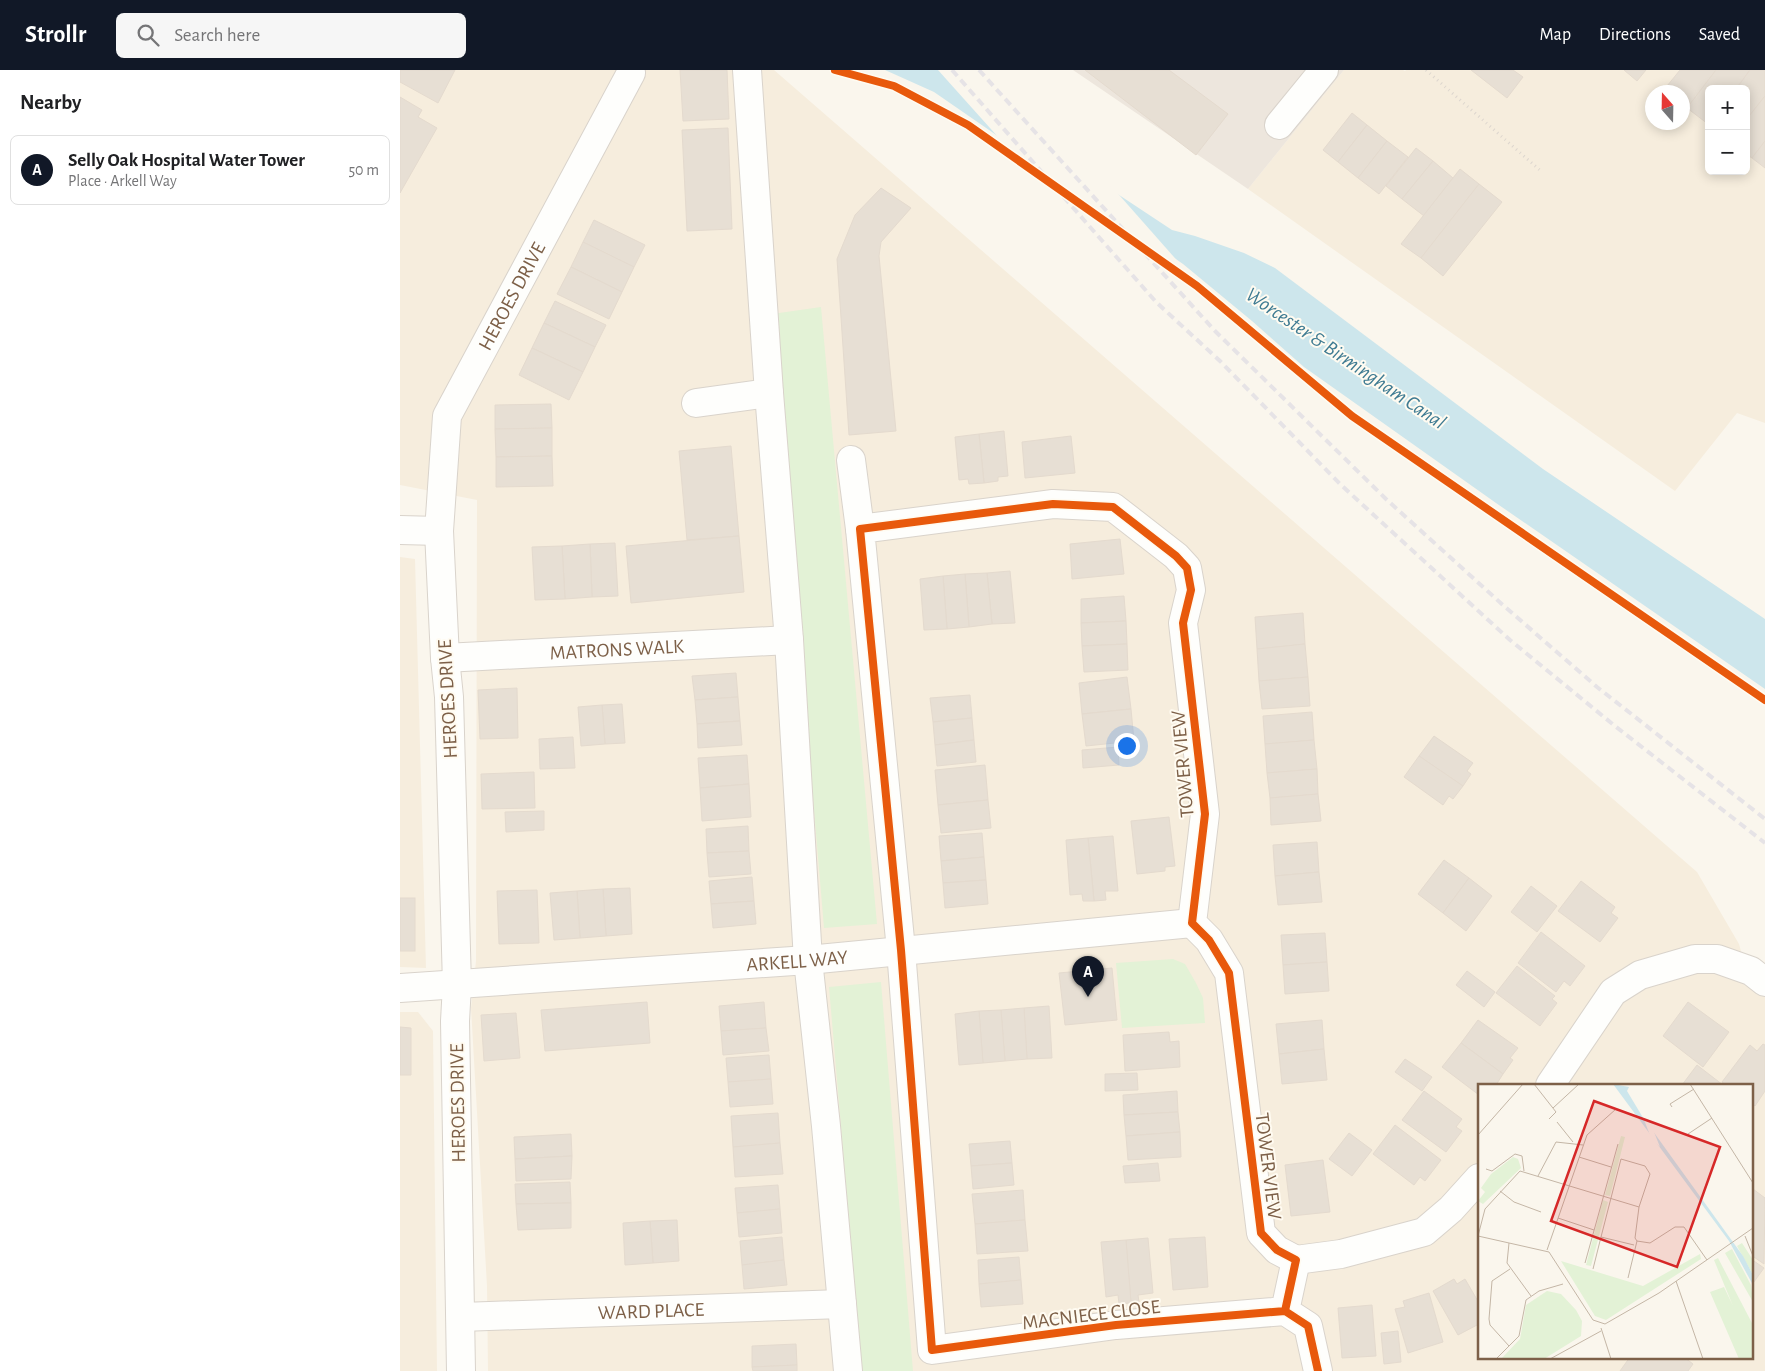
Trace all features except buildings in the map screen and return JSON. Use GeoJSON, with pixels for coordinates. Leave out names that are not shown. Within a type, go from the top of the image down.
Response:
{"type":"FeatureCollection","features":[{"type":"Feature","properties":{"kind":"street"},"geometry":{"type":"LineString","coordinates":[[747,70],[769,393],[789,640],[808,960],[826,1126],[848,1371]]}},
{"type":"Feature","properties":{"kind":"street"},"geometry":{"type":"LineString","coordinates":[[1280,125],[1324,70]]}},
{"type":"Feature","properties":{"kind":"street","name":"HEROES DRIVE"},"geometry":{"type":"LineString","coordinates":[[462,1371],[455,1021],[457,985],[448,697],[439,531],[447,416],[631,72]]}},
{"type":"Feature","properties":{"kind":"street"},"geometry":{"type":"LineString","coordinates":[[696,403],[769,393]]}},
{"type":"Feature","properties":{"kind":"street","name":"MACNIECE CLOSE"},"geometry":{"type":"LineString","coordinates":[[851,460],[860,529],[901,950],[933,1360],[1116,1326],[1285,1311]]}},
{"type":"Feature","properties":{"kind":"street","name":"TOWER VIEW"},"geometry":{"type":"LineString","coordinates":[[860,529],[1053,504],[1113,507],[1176,556],[1187,568],[1191,590],[1183,623],[1205,814],[1192,922],[1209,940],[1229,973],[1261,1233],[1277,1250],[1296,1260]]}},
{"type":"Feature","properties":{"kind":"street"},"geometry":{"type":"LineString","coordinates":[[400,530],[439,531]]}},
{"type":"Feature","properties":{"kind":"street","name":"MATRONS WALK"},"geometry":{"type":"LineString","coordinates":[[445,658],[789,640]]}},
{"type":"Feature","properties":{"kind":"street","name":"ARKELL WAY"},"geometry":{"type":"LineString","coordinates":[[400,988],[808,960],[1192,922]]}},
{"type":"Feature","properties":{"kind":"street"},"geometry":{"type":"LineString","coordinates":[[1551,1084],[1613,992],[1640,975],[1695,959],[1717,959],[1751,971],[1765,982]]}},
{"type":"Feature","properties":{"kind":"street"},"geometry":{"type":"LineString","coordinates":[[1318,1371],[1308,1326],[1285,1311],[1296,1260],[1341,1254],[1424,1232],[1451,1210],[1478,1179]]}},
{"type":"Feature","properties":{"kind":"street","name":"WARD PLACE"},"geometry":{"type":"LineString","coordinates":[[461,1317],[842,1304]]}},
{"type":"Feature","properties":{"kind":"path"},"geometry":{"type":"LineString","coordinates":[[1426,70],[1542,172]]}},
{"type":"Feature","properties":{"kind":"shaded area"},"geometry":{"type":"Polygon","coordinates":[[[400,70],[774,70],[1697,872],[1739,944],[1750,984],[1765,997],[1765,1371],[488,1371],[487,1286],[471,1008],[476,961],[477,500],[400,485],[400,70]]]}},
{"type":"Feature","properties":{"kind":"shaded area"},"geometry":{"type":"Polygon","coordinates":[[[1073,70],[1344,70],[1248,189],[1073,70]]]}},
{"type":"Feature","properties":{"kind":"shaded area"},"geometry":{"type":"Polygon","coordinates":[[[1344,70],[1765,70],[1765,423],[1737,413],[1675,491],[1248,189],[1344,70]]]}},
{"type":"Feature","properties":{"kind":"shaded area"},"geometry":{"type":"Polygon","coordinates":[[[400,557],[415,559],[426,968],[400,967],[400,557]]]}},
{"type":"Feature","properties":{"kind":"shaded area"},"geometry":{"type":"Polygon","coordinates":[[[400,1012],[418,1012],[433,1031],[437,1371],[400,1371],[400,1012]]]}},
{"type":"Feature","properties":{"kind":"green space"},"geometry":{"type":"Polygon","coordinates":[[[821,307],[877,924],[824,928],[772,314],[821,307]]]}},
{"type":"Feature","properties":{"kind":"green space"},"geometry":{"type":"Polygon","coordinates":[[[1173,959],[1185,964],[1196,983],[1203,998],[1205,1023],[1122,1028],[1116,963],[1173,959]]]}},
{"type":"Feature","properties":{"kind":"green space"},"geometry":{"type":"Polygon","coordinates":[[[881,982],[913,1371],[862,1371],[829,987],[881,982]]]}},
{"type":"Feature","properties":{"kind":"water","name":"Worcester & Birmingham Canal"},"geometry":{"type":"Polygon","coordinates":[[[885,70],[945,70],[1110,189],[1172,230],[1244,253],[1275,268],[1543,469],[1765,619],[1765,689],[1496,503],[1304,367],[1183,264],[934,92],[885,70]]]}},
{"type":"Feature","properties":{"kind":"pier"},"geometry":{"type":"Polygon","coordinates":[[[938,70],[950,70],[1113,188],[1181,265],[1007,147],[938,70]]]}},
{"type":"Feature","properties":{"kind":"railway"},"geometry":{"type":"LineString","coordinates":[[952,70],[1156,302],[1220,361],[1340,484],[1510,640],[1615,726],[1765,843]]}},
{"type":"Feature","properties":{"kind":"railway"},"geometry":{"type":"LineString","coordinates":[[979,70],[1215,331],[1387,500],[1597,687],[1765,819]]}},
{"type":"Feature","properties":{"kind":"cycle path"},"geometry":{"type":"LineString","coordinates":[[835,70],[894,86],[968,125],[1197,286],[1352,416],[1765,700]]}},
{"type":"Feature","properties":{"kind":"cycle path"},"geometry":{"type":"LineString","coordinates":[[1285,1311],[1116,1325],[932,1350],[901,950],[860,529],[1053,504],[1113,507],[1176,556],[1187,568],[1191,590],[1183,623],[1205,814],[1192,923],[1209,940],[1229,973],[1261,1233],[1277,1250],[1296,1260],[1285,1311],[1308,1326],[1318,1371]]}},
{"type":"Feature","properties":{"kind":"place","name":"Selly Oak Hospital Water Tower"},"geometry":{"type":"Point","coordinates":[1088,997]}}]}
